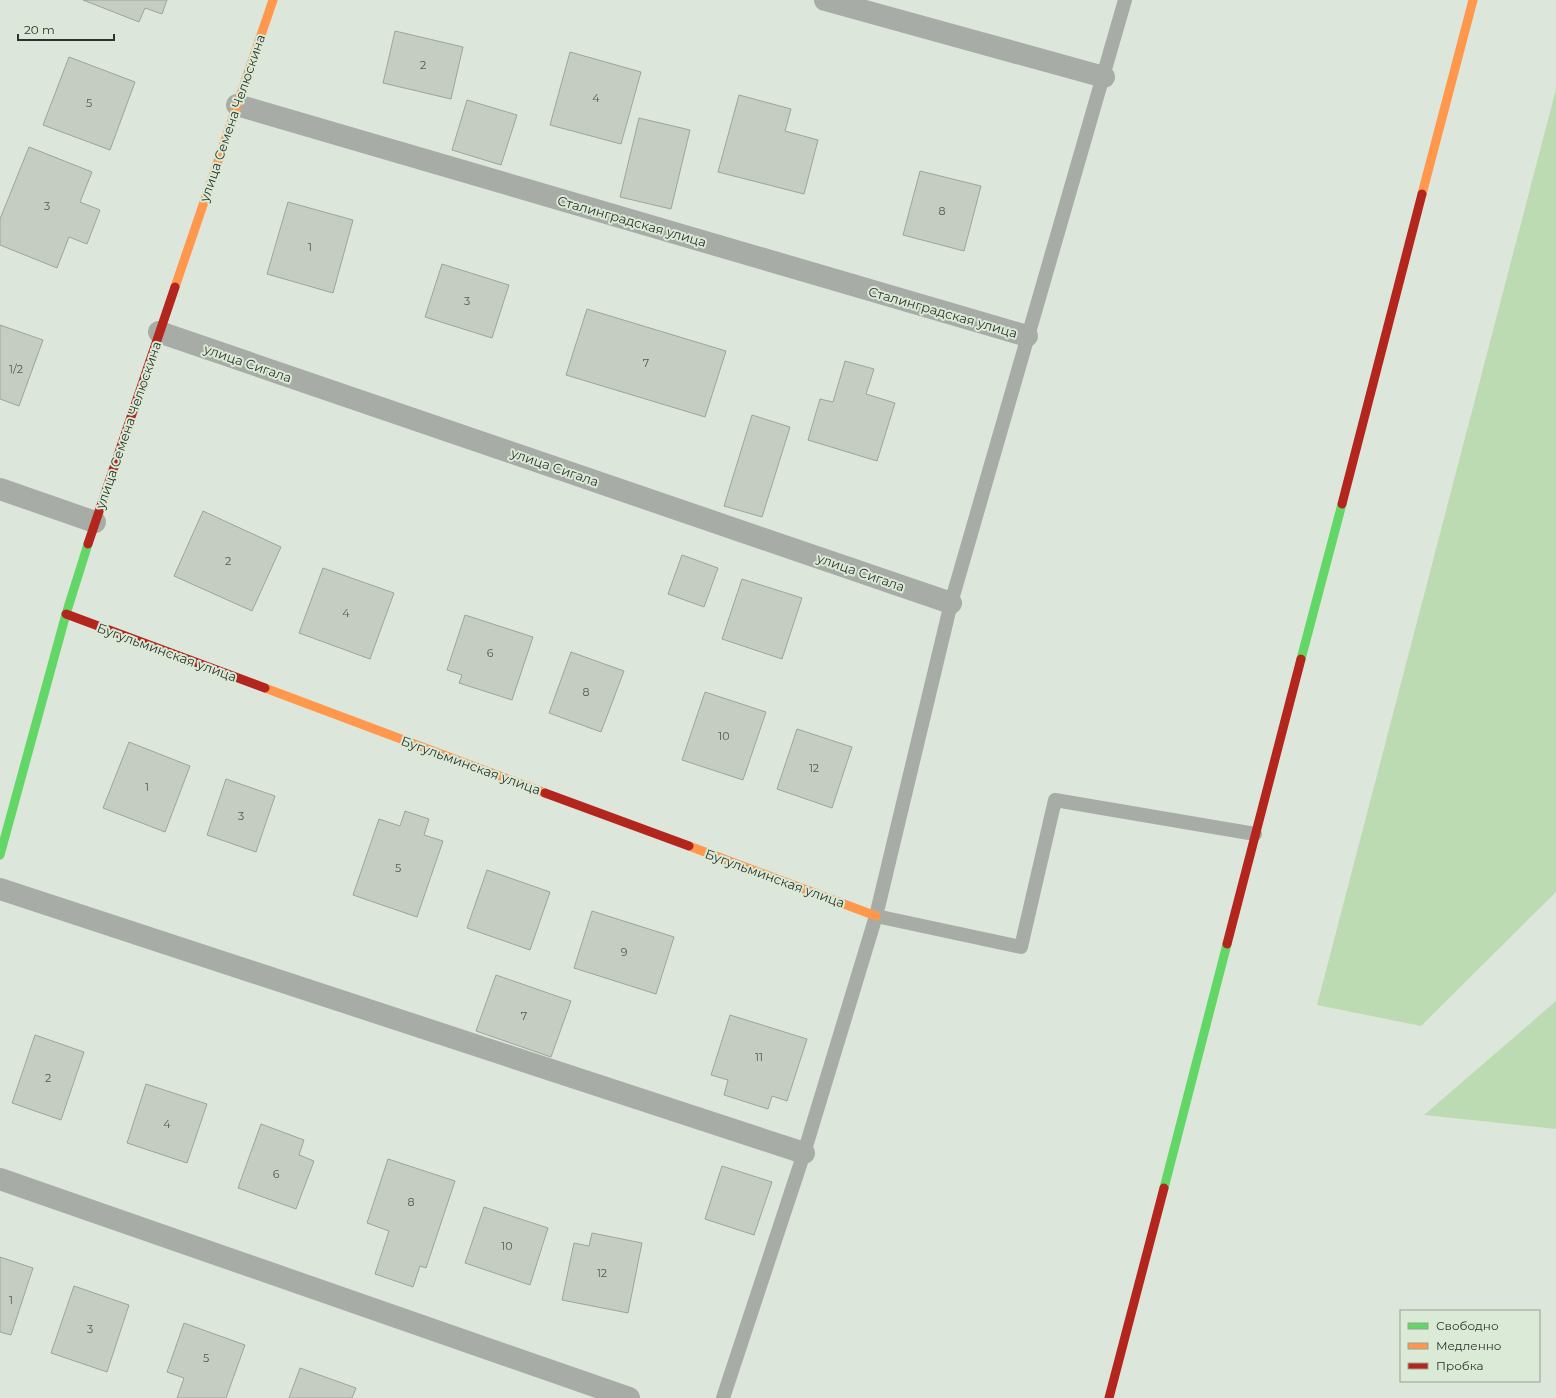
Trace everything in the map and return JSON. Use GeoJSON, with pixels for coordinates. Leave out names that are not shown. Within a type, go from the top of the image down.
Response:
{"type":"FeatureCollection","features":[{"type":"Feature","properties":{"kind":"street","name":"улица Семена Челюскина"},"geometry":{"type":"LineString","coordinates":[[0,855],[66,614],[95,522],[273,0]]}},
{"type":"Feature","properties":{"kind":"street"},"geometry":{"type":"LineString","coordinates":[[825,0],[1104,77]]}},
{"type":"Feature","properties":{"kind":"street"},"geometry":{"type":"LineString","coordinates":[[1109,1398],[1472,0]]}},
{"type":"Feature","properties":{"kind":"street","name":"Сталинградская улица"},"geometry":{"type":"LineString","coordinates":[[237,105],[1027,336]]}},
{"type":"Feature","properties":{"kind":"street","name":"улица Сигала"},"geometry":{"type":"LineString","coordinates":[[159,332],[951,603]]}},
{"type":"Feature","properties":{"kind":"street"},"geometry":{"type":"LineString","coordinates":[[0,489],[95,522]]}},
{"type":"Feature","properties":{"kind":"street","name":"Бугульминская улица"},"geometry":{"type":"LineString","coordinates":[[66,614],[876,916]]}},
{"type":"Feature","properties":{"kind":"street"},"geometry":{"type":"LineString","coordinates":[[0,889],[804,1153]]}},
{"type":"Feature","properties":{"kind":"street"},"geometry":{"type":"LineString","coordinates":[[0,1179],[629,1398]]}},
{"type":"Feature","properties":{"kind":"lane"},"geometry":{"type":"LineString","coordinates":[[723,1398],[804,1153],[876,916],[951,603],[1125,0]]}},
{"type":"Feature","properties":{"kind":"lane"},"geometry":{"type":"LineString","coordinates":[[876,916],[1021,947],[1055,800],[1255,834]]}},
{"type":"Feature","properties":{"kind":"green space"},"geometry":{"type":"Polygon","coordinates":[[[1556,89],[1556,892],[1421,1026],[1317,1005],[1556,89]]]}},
{"type":"Feature","properties":{"kind":"green space"},"geometry":{"type":"Polygon","coordinates":[[[1556,1001],[1556,1129],[1424,1115],[1556,1001]]]}},
{"type":"Feature","properties":{"kind":"building"},"geometry":{"type":"Polygon","coordinates":[[[83,0],[167,0],[162,14],[145,8],[139,22],[83,0]]]}},
{"type":"Feature","properties":{"kind":"building"},"geometry":{"type":"Polygon","coordinates":[[[395,31],[463,47],[451,99],[383,83],[395,31]]]}},
{"type":"Feature","properties":{"kind":"building"},"geometry":{"type":"Polygon","coordinates":[[[570,52],[641,72],[621,144],[550,125],[570,52]]]}},
{"type":"Feature","properties":{"kind":"building"},"geometry":{"type":"Polygon","coordinates":[[[69,57],[135,82],[110,150],[43,125],[69,57]]]}},
{"type":"Feature","properties":{"kind":"building"},"geometry":{"type":"Polygon","coordinates":[[[739,95],[791,109],[785,131],[818,140],[804,194],[718,172],[739,95]]]}},
{"type":"Feature","properties":{"kind":"building"},"geometry":{"type":"Polygon","coordinates":[[[467,100],[517,115],[501,165],[452,150],[467,100]]]}},
{"type":"Feature","properties":{"kind":"building"},"geometry":{"type":"Polygon","coordinates":[[[639,118],[690,130],[671,209],[620,197],[639,118]]]}},
{"type":"Feature","properties":{"kind":"building"},"geometry":{"type":"Polygon","coordinates":[[[29,147],[92,172],[80,202],[100,210],[87,244],[69,237],[57,268],[0,245],[0,219],[29,147]]]}},
{"type":"Feature","properties":{"kind":"building"},"geometry":{"type":"Polygon","coordinates":[[[920,171],[981,186],[964,251],[903,235],[920,171]]]}},
{"type":"Feature","properties":{"kind":"building"},"geometry":{"type":"Polygon","coordinates":[[[288,202],[353,220],[333,293],[267,274],[288,202]]]}},
{"type":"Feature","properties":{"kind":"building"},"geometry":{"type":"Polygon","coordinates":[[[442,264],[509,285],[492,338],[425,317],[442,264]]]}},
{"type":"Feature","properties":{"kind":"building"},"geometry":{"type":"Polygon","coordinates":[[[587,309],[726,351],[705,417],[566,375],[587,309]]]}},
{"type":"Feature","properties":{"kind":"building"},"geometry":{"type":"Polygon","coordinates":[[[0,325],[43,340],[19,406],[0,399],[0,325]]]}},
{"type":"Feature","properties":{"kind":"building"},"geometry":{"type":"Polygon","coordinates":[[[845,361],[874,369],[866,394],[895,403],[877,461],[808,440],[820,399],[833,402],[845,361]]]}},
{"type":"Feature","properties":{"kind":"building"},"geometry":{"type":"Polygon","coordinates":[[[752,415],[790,427],[762,517],[724,506],[752,415]]]}},
{"type":"Feature","properties":{"kind":"building"},"geometry":{"type":"Polygon","coordinates":[[[203,511],[281,547],[252,611],[174,576],[203,511]]]}},
{"type":"Feature","properties":{"kind":"building"},"geometry":{"type":"Polygon","coordinates":[[[682,555],[718,568],[704,607],[668,594],[682,555]]]}},
{"type":"Feature","properties":{"kind":"building"},"geometry":{"type":"Polygon","coordinates":[[[323,568],[394,593],[370,659],[299,633],[323,568]]]}},
{"type":"Feature","properties":{"kind":"building"},"geometry":{"type":"Polygon","coordinates":[[[742,579],[802,598],[782,659],[722,639],[742,579]]]}},
{"type":"Feature","properties":{"kind":"building"},"geometry":{"type":"Polygon","coordinates":[[[465,615],[533,637],[512,700],[459,683],[462,675],[447,670],[465,615]]]}},
{"type":"Feature","properties":{"kind":"building"},"geometry":{"type":"Polygon","coordinates":[[[571,652],[624,671],[601,732],[549,713],[571,652]]]}},
{"type":"Feature","properties":{"kind":"building"},"geometry":{"type":"Polygon","coordinates":[[[705,692],[766,712],[743,780],[682,760],[705,692]]]}},
{"type":"Feature","properties":{"kind":"building"},"geometry":{"type":"Polygon","coordinates":[[[797,729],[852,747],[832,808],[777,789],[797,729]]]}},
{"type":"Feature","properties":{"kind":"building"},"geometry":{"type":"Polygon","coordinates":[[[129,742],[190,766],[165,832],[103,808],[129,742]]]}},
{"type":"Feature","properties":{"kind":"building"},"geometry":{"type":"Polygon","coordinates":[[[226,779],[275,796],[256,852],[207,835],[226,779]]]}},
{"type":"Feature","properties":{"kind":"building"},"geometry":{"type":"Polygon","coordinates":[[[405,811],[429,819],[424,835],[443,841],[417,917],[353,895],[379,819],[400,826],[405,811]]]}},
{"type":"Feature","properties":{"kind":"building"},"geometry":{"type":"Polygon","coordinates":[[[487,870],[550,892],[530,950],[467,928],[487,870]]]}},
{"type":"Feature","properties":{"kind":"building"},"geometry":{"type":"Polygon","coordinates":[[[592,911],[674,937],[656,994],[574,968],[592,911]]]}},
{"type":"Feature","properties":{"kind":"building"},"geometry":{"type":"Polygon","coordinates":[[[496,975],[571,1001],[551,1057],[476,1031],[496,975]]]}},
{"type":"Feature","properties":{"kind":"building"},"geometry":{"type":"Polygon","coordinates":[[[730,1015],[807,1039],[787,1101],[772,1096],[768,1109],[724,1095],[728,1080],[711,1075],[730,1015]]]}},
{"type":"Feature","properties":{"kind":"building"},"geometry":{"type":"Polygon","coordinates":[[[35,1035],[84,1052],[61,1120],[12,1103],[35,1035]]]}},
{"type":"Feature","properties":{"kind":"building"},"geometry":{"type":"Polygon","coordinates":[[[146,1084],[207,1104],[187,1163],[127,1143],[146,1084]]]}},
{"type":"Feature","properties":{"kind":"building"},"geometry":{"type":"Polygon","coordinates":[[[261,1124],[304,1140],[299,1155],[314,1161],[296,1209],[238,1188],[261,1124]]]}},
{"type":"Feature","properties":{"kind":"building"},"geometry":{"type":"Polygon","coordinates":[[[388,1159],[455,1181],[426,1268],[420,1266],[413,1287],[375,1274],[389,1231],[367,1223],[388,1159]]]}},
{"type":"Feature","properties":{"kind":"building"},"geometry":{"type":"Polygon","coordinates":[[[722,1166],[772,1182],[754,1235],[705,1219],[722,1166]]]}},
{"type":"Feature","properties":{"kind":"building"},"geometry":{"type":"Polygon","coordinates":[[[484,1207],[548,1228],[530,1285],[465,1263],[484,1207]]]}},
{"type":"Feature","properties":{"kind":"building"},"geometry":{"type":"Polygon","coordinates":[[[592,1233],[642,1243],[628,1313],[562,1300],[574,1243],[589,1246],[592,1233]]]}},
{"type":"Feature","properties":{"kind":"building"},"geometry":{"type":"Polygon","coordinates":[[[0,1257],[33,1268],[11,1335],[0,1332],[0,1257]]]}},
{"type":"Feature","properties":{"kind":"building"},"geometry":{"type":"Polygon","coordinates":[[[74,1286],[129,1305],[107,1372],[51,1353],[74,1286]]]}},
{"type":"Feature","properties":{"kind":"building"},"geometry":{"type":"Polygon","coordinates":[[[184,1323],[245,1345],[226,1398],[177,1398],[184,1378],[167,1372],[184,1323]]]}},
{"type":"Feature","properties":{"kind":"building"},"geometry":{"type":"Polygon","coordinates":[[[300,1368],[356,1388],[352,1398],[289,1398],[300,1368]]]}},
{"type":"Feature","properties":{"kind":"traffic: fast"},"geometry":{"type":"LineString","coordinates":[[1301,659],[1342,504]]}},
{"type":"Feature","properties":{"kind":"traffic: fast"},"geometry":{"type":"LineString","coordinates":[[0,855],[66,614],[88,544]]}},
{"type":"Feature","properties":{"kind":"traffic: fast"},"geometry":{"type":"LineString","coordinates":[[1164,1188],[1227,944]]}},
{"type":"Feature","properties":{"kind":"traffic: slow"},"geometry":{"type":"LineString","coordinates":[[175,287],[273,0]]}},
{"type":"Feature","properties":{"kind":"traffic: slow"},"geometry":{"type":"LineString","coordinates":[[1422,194],[1473,0]]}},
{"type":"Feature","properties":{"kind":"traffic: slow"},"geometry":{"type":"LineString","coordinates":[[265,688],[545,793]]}},
{"type":"Feature","properties":{"kind":"traffic: slow"},"geometry":{"type":"LineString","coordinates":[[689,846],[876,916]]}},
{"type":"Feature","properties":{"kind":"traffic: jam"},"geometry":{"type":"LineString","coordinates":[[1342,504],[1422,194]]}},
{"type":"Feature","properties":{"kind":"traffic: jam"},"geometry":{"type":"LineString","coordinates":[[88,544],[175,287]]}},
{"type":"Feature","properties":{"kind":"traffic: jam"},"geometry":{"type":"LineString","coordinates":[[66,614],[265,688]]}},
{"type":"Feature","properties":{"kind":"traffic: jam"},"geometry":{"type":"LineString","coordinates":[[1227,944],[1301,659]]}},
{"type":"Feature","properties":{"kind":"traffic: jam"},"geometry":{"type":"LineString","coordinates":[[545,793],[689,846]]}},
{"type":"Feature","properties":{"kind":"traffic: jam"},"geometry":{"type":"LineString","coordinates":[[1109,1398],[1164,1188]]}}]}
